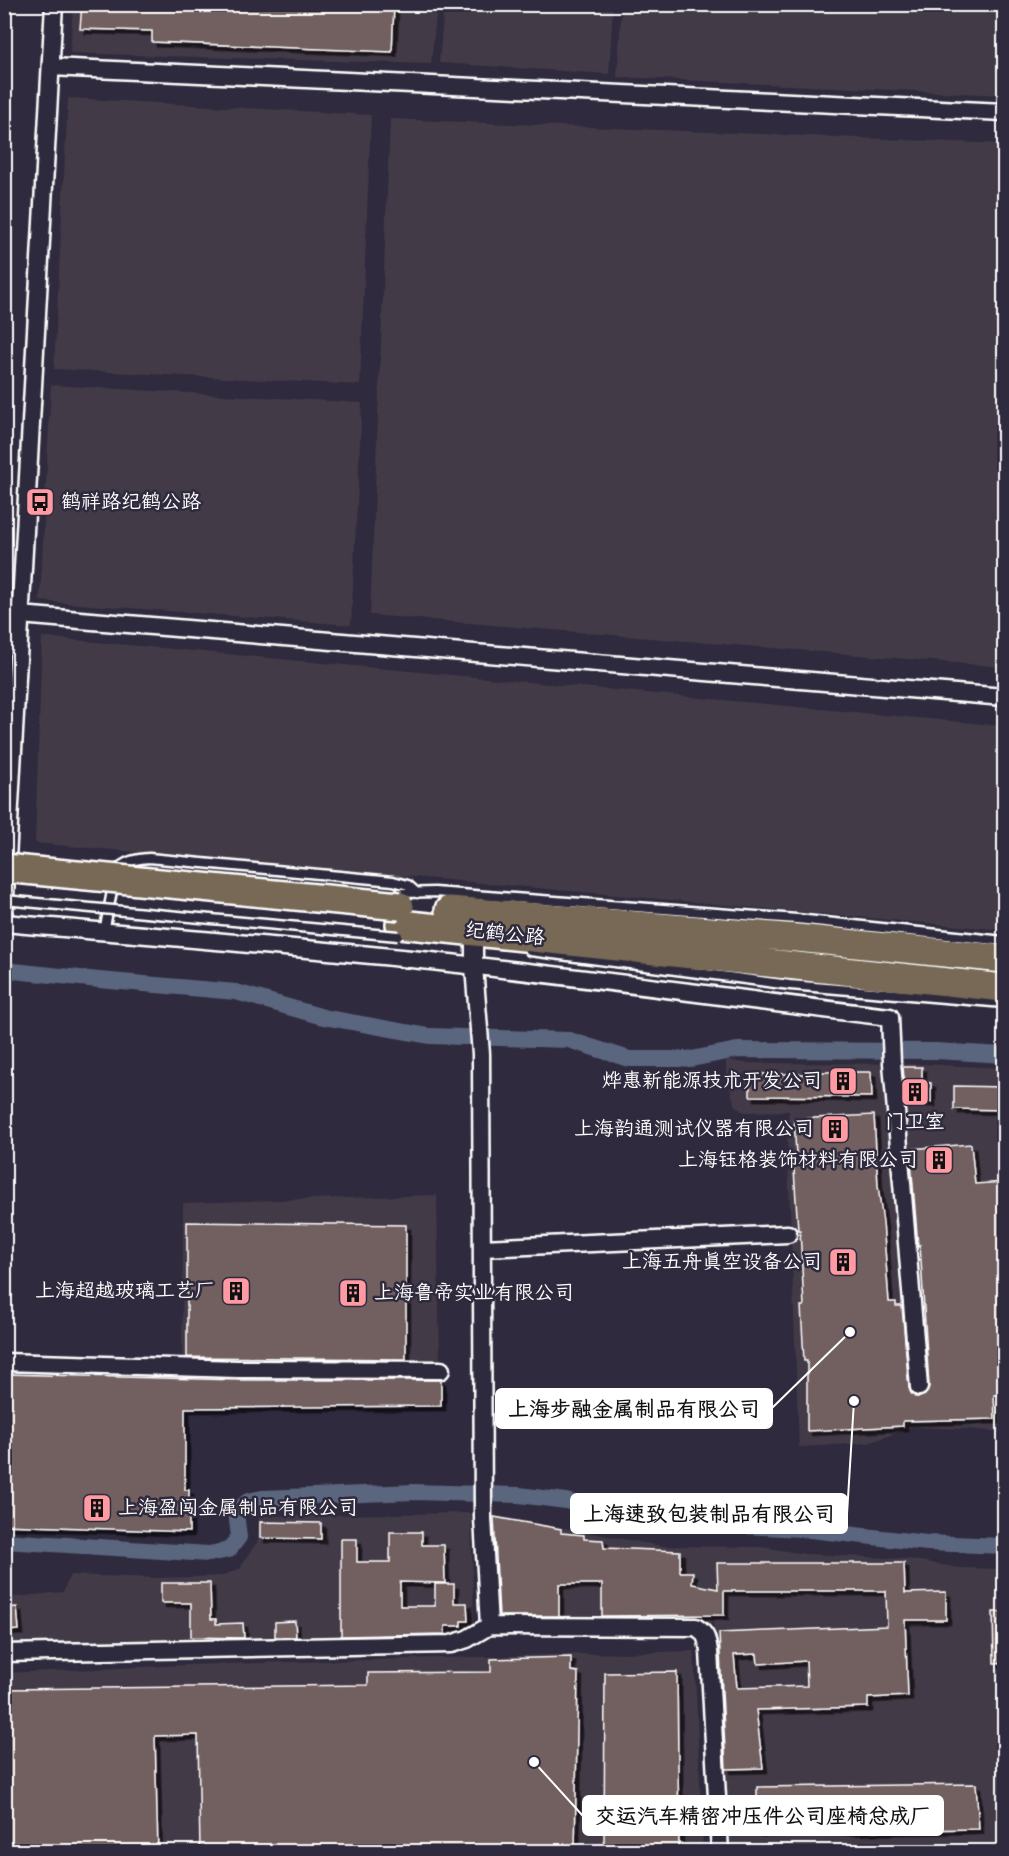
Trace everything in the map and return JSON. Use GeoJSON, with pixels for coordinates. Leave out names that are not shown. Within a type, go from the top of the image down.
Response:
{"type":"FeatureCollection","features":[{"type":"Feature","properties":{"kind":"main road","name":"纪鹤公路"},"geometry":{"type":"LineString","coordinates":[[10,862],[402,911],[474,941],[792,975],[1005,988]]}},
{"type":"Feature","properties":{"kind":"main road","name":"纪鹤公路"},"geometry":{"type":"LineString","coordinates":[[4,886],[402,911],[797,929],[1005,959]]}},
{"type":"Feature","properties":{"kind":"street"},"geometry":{"type":"LineString","coordinates":[[4,914],[54,4]]}},
{"type":"Feature","properties":{"kind":"street"},"geometry":{"type":"LineString","coordinates":[[51,67],[1005,112]]}},
{"type":"Feature","properties":{"kind":"street"},"geometry":{"type":"LineString","coordinates":[[20,615],[1005,698]]}},
{"type":"Feature","properties":{"kind":"street"},"geometry":{"type":"LineString","coordinates":[[4,923],[422,960],[890,1017],[919,1387]]}},
{"type":"Feature","properties":{"kind":"street"},"geometry":{"type":"LineString","coordinates":[[474,941],[481,1054],[483,1518],[489,1626]]}},
{"type":"Feature","properties":{"kind":"street"},"geometry":{"type":"LineString","coordinates":[[482,1248],[788,1234]]}},
{"type":"Feature","properties":{"kind":"street"},"geometry":{"type":"LineString","coordinates":[[4,1362],[238,1370],[441,1370]]}},
{"type":"Feature","properties":{"kind":"street"},"geometry":{"type":"LineString","coordinates":[[4,1653],[451,1644],[467,1639],[489,1626],[696,1626],[707,1637],[709,1651],[720,1851]]}},
{"type":"Feature","properties":{"kind":"lane"},"geometry":{"type":"LineString","coordinates":[[4,855],[10,862]]}},
{"type":"Feature","properties":{"kind":"lane"},"geometry":{"type":"LineString","coordinates":[[4,900],[402,911],[408,885],[393,881],[149,858],[135,860],[122,864],[116,871],[104,932]]}},
{"type":"Feature","properties":{"kind":"lane"},"geometry":{"type":"LineString","coordinates":[[109,865],[144,868]]}},
{"type":"Feature","properties":{"kind":"lane"},"geometry":{"type":"LineString","coordinates":[[797,929],[1005,942]]}},
{"type":"Feature","properties":{"kind":"lane"},"geometry":{"type":"LineString","coordinates":[[520,950],[792,975],[1005,1003]]}},
{"type":"Feature","properties":{"kind":"shaded area"},"geometry":{"type":"Polygon","coordinates":[[[73,5],[437,5],[431,64],[70,53],[73,5]]]}},
{"type":"Feature","properties":{"kind":"shaded area"},"geometry":{"type":"Polygon","coordinates":[[[444,5],[613,5],[609,74],[439,63],[444,5]]]}},
{"type":"Feature","properties":{"kind":"shaded area"},"geometry":{"type":"Polygon","coordinates":[[[622,5],[1004,5],[1004,95],[617,77],[622,5]]]}},
{"type":"Feature","properties":{"kind":"shaded area"},"geometry":{"type":"Polygon","coordinates":[[[68,98],[371,115],[360,385],[54,369],[68,98]]]}},
{"type":"Feature","properties":{"kind":"shaded area"},"geometry":{"type":"Polygon","coordinates":[[[390,119],[1004,144],[1004,667],[370,615],[390,119]]]}},
{"type":"Feature","properties":{"kind":"shaded area"},"geometry":{"type":"Polygon","coordinates":[[[51,385],[362,403],[351,625],[40,601],[51,385]]]}},
{"type":"Feature","properties":{"kind":"shaded area"},"geometry":{"type":"Polygon","coordinates":[[[42,637],[1004,726],[1004,930],[35,843],[42,637]]]}},
{"type":"Feature","properties":{"kind":"shaded area"},"geometry":{"type":"Polygon","coordinates":[[[726,1060],[746,1063],[921,1064],[1004,1068],[1004,1432],[912,1427],[869,1443],[799,1447],[787,1131],[789,1111],[742,1111],[735,1105],[726,1060]]]}},
{"type":"Feature","properties":{"kind":"shaded area"},"geometry":{"type":"Polygon","coordinates":[[[437,1195],[440,1366],[182,1363],[183,1203],[437,1195]]]}},
{"type":"Feature","properties":{"kind":"shaded area"},"geometry":{"type":"Polygon","coordinates":[[[471,1513],[474,1626],[466,1633],[444,1638],[5,1650],[4,1598],[63,1592],[70,1575],[157,1578],[221,1576],[241,1568],[258,1541],[259,1516],[471,1513]]]}},
{"type":"Feature","properties":{"kind":"shaded area"},"geometry":{"type":"Polygon","coordinates":[[[488,1514],[661,1546],[761,1547],[805,1554],[908,1559],[960,1568],[1004,1569],[1004,1851],[729,1851],[713,1623],[493,1621],[488,1514]]]}},
{"type":"Feature","properties":{"kind":"shaded area"},"geometry":{"type":"Polygon","coordinates":[[[694,1651],[703,1851],[5,1851],[4,1673],[187,1665],[694,1651]]]}},
{"type":"Feature","properties":{"kind":"building"},"geometry":{"type":"Polygon","coordinates":[[[82,4],[394,4],[392,52],[152,42],[152,31],[80,29],[82,4]]]}},
{"type":"Feature","properties":{"kind":"building","name":"门卫室"},"geometry":{"type":"Polygon","coordinates":[[[903,1067],[922,1067],[922,1082],[931,1083],[931,1102],[906,1102],[903,1067]]]}},
{"type":"Feature","properties":{"kind":"building"},"geometry":{"type":"Polygon","coordinates":[[[815,1072],[871,1072],[872,1097],[750,1096],[750,1074],[815,1074],[815,1072]]]}},
{"type":"Feature","properties":{"kind":"building"},"geometry":{"type":"Polygon","coordinates":[[[954,1086],[1005,1087],[1005,1110],[954,1109],[954,1086]]]}},
{"type":"Feature","properties":{"kind":"building"},"geometry":{"type":"Polygon","coordinates":[[[874,1115],[889,1302],[896,1302],[896,1306],[902,1306],[909,1388],[915,1397],[925,1395],[929,1386],[920,1245],[918,1246],[910,1149],[971,1144],[975,1184],[1005,1182],[1005,1394],[994,1395],[995,1419],[903,1421],[903,1426],[807,1431],[807,1361],[804,1361],[801,1306],[804,1306],[793,1155],[796,1155],[794,1119],[874,1115]]]}},
{"type":"Feature","properties":{"kind":"building"},"geometry":{"type":"Polygon","coordinates":[[[187,1222],[406,1225],[406,1359],[187,1357],[187,1222]]]}},
{"type":"Feature","properties":{"kind":"building"},"geometry":{"type":"Polygon","coordinates":[[[4,1374],[238,1380],[441,1380],[441,1406],[185,1408],[185,1490],[189,1490],[189,1532],[4,1525],[4,1374]]]}},
{"type":"Feature","properties":{"kind":"building"},"geometry":{"type":"Polygon","coordinates":[[[494,1517],[561,1529],[561,1533],[584,1535],[584,1539],[603,1540],[604,1548],[680,1551],[680,1572],[693,1572],[692,1584],[718,1589],[717,1563],[904,1563],[905,1593],[946,1592],[946,1620],[905,1620],[908,1696],[868,1698],[868,1707],[756,1710],[763,1768],[726,1769],[719,1633],[887,1626],[886,1591],[724,1591],[724,1615],[602,1616],[602,1584],[559,1584],[559,1616],[499,1616],[494,1517]],[[757,1654],[734,1655],[737,1688],[807,1686],[806,1661],[758,1664],[757,1654]]]}},
{"type":"Feature","properties":{"kind":"building"},"geometry":{"type":"Polygon","coordinates":[[[260,1522],[321,1523],[321,1539],[260,1538],[260,1522]]]}},
{"type":"Feature","properties":{"kind":"building"},"geometry":{"type":"Polygon","coordinates":[[[390,1532],[422,1532],[422,1545],[444,1545],[445,1583],[400,1582],[400,1606],[435,1606],[435,1584],[454,1584],[454,1603],[467,1603],[468,1621],[461,1621],[461,1626],[445,1626],[445,1634],[341,1636],[341,1539],[357,1539],[357,1562],[390,1562],[390,1532]]]}},
{"type":"Feature","properties":{"kind":"building"},"geometry":{"type":"Polygon","coordinates":[[[161,1583],[210,1583],[211,1619],[216,1619],[216,1624],[243,1623],[244,1638],[191,1637],[191,1603],[161,1603],[161,1583]]]}},
{"type":"Feature","properties":{"kind":"building"},"geometry":{"type":"Polygon","coordinates":[[[17,1607],[19,1630],[4,1631],[4,1608],[17,1607]]]}},
{"type":"Feature","properties":{"kind":"building"},"geometry":{"type":"Polygon","coordinates":[[[993,1612],[1005,1612],[1005,1663],[994,1663],[993,1612]]]}},
{"type":"Feature","properties":{"kind":"building"},"geometry":{"type":"Polygon","coordinates":[[[295,1621],[296,1637],[275,1637],[275,1622],[295,1621]]]}},
{"type":"Feature","properties":{"kind":"building"},"geometry":{"type":"Polygon","coordinates":[[[571,1657],[571,1671],[578,1672],[575,1851],[200,1851],[198,1735],[155,1736],[158,1851],[4,1851],[4,1689],[368,1685],[368,1673],[491,1672],[491,1659],[571,1657]]]}},
{"type":"Feature","properties":{"kind":"building"},"geometry":{"type":"Polygon","coordinates":[[[677,1672],[679,1851],[604,1851],[605,1673],[677,1672]]]}},
{"type":"Feature","properties":{"kind":"building"},"geometry":{"type":"Polygon","coordinates":[[[976,1784],[979,1829],[757,1832],[757,1787],[976,1784]]]}},
{"type":"Feature","properties":{"kind":"waterway"},"geometry":{"type":"LineString","coordinates":[[4,970],[236,992],[323,1017],[429,1036],[569,1040],[629,1059],[691,1059],[737,1050],[936,1051],[1004,1055]]}},
{"type":"Feature","properties":{"kind":"waterway"},"geometry":{"type":"LineString","coordinates":[[4,1541],[209,1554],[229,1550],[239,1537],[236,1512],[248,1501],[262,1498],[414,1492],[519,1495],[566,1501],[623,1516],[669,1522],[801,1529],[927,1543],[1004,1546]]}},
{"type":"Feature","properties":{"kind":"place","name":"鹤祥路纪鹤公路"},"geometry":{"type":"Point","coordinates":[40,502]}},
{"type":"Feature","properties":{"kind":"place","name":"烨惠新能源技术开发公司"},"geometry":{"type":"Point","coordinates":[843,1081]}},
{"type":"Feature","properties":{"kind":"place","name":"门卫室"},"geometry":{"type":"Point","coordinates":[915,1092]}},
{"type":"Feature","properties":{"kind":"place","name":"上海韵通测试仪器有限公司"},"geometry":{"type":"Point","coordinates":[835,1129]}},
{"type":"Feature","properties":{"kind":"place","name":"上海钰格装饰材料有限公司"},"geometry":{"type":"Point","coordinates":[939,1160]}},
{"type":"Feature","properties":{"kind":"place","name":"上海五舟真空设备公司"},"geometry":{"type":"Point","coordinates":[843,1262]}},
{"type":"Feature","properties":{"kind":"place","name":"上海超越玻璃工艺厂"},"geometry":{"type":"Point","coordinates":[236,1291]}},
{"type":"Feature","properties":{"kind":"place","name":"上海鲁帝实业有限公司"},"geometry":{"type":"Point","coordinates":[353,1293]}},
{"type":"Feature","properties":{"kind":"place","name":"上海步融金属制品有限公司"},"geometry":{"type":"Point","coordinates":[850,1332]}},
{"type":"Feature","properties":{"kind":"place","name":"上海速致包装制品有限公司"},"geometry":{"type":"Point","coordinates":[854,1401]}},
{"type":"Feature","properties":{"kind":"place","name":"上海盈闯金属制品有限公司"},"geometry":{"type":"Point","coordinates":[97,1508]}},
{"type":"Feature","properties":{"kind":"place","name":"交运汽车精密冲压件公司座椅总成厂"},"geometry":{"type":"Point","coordinates":[534,1762]}}]}
